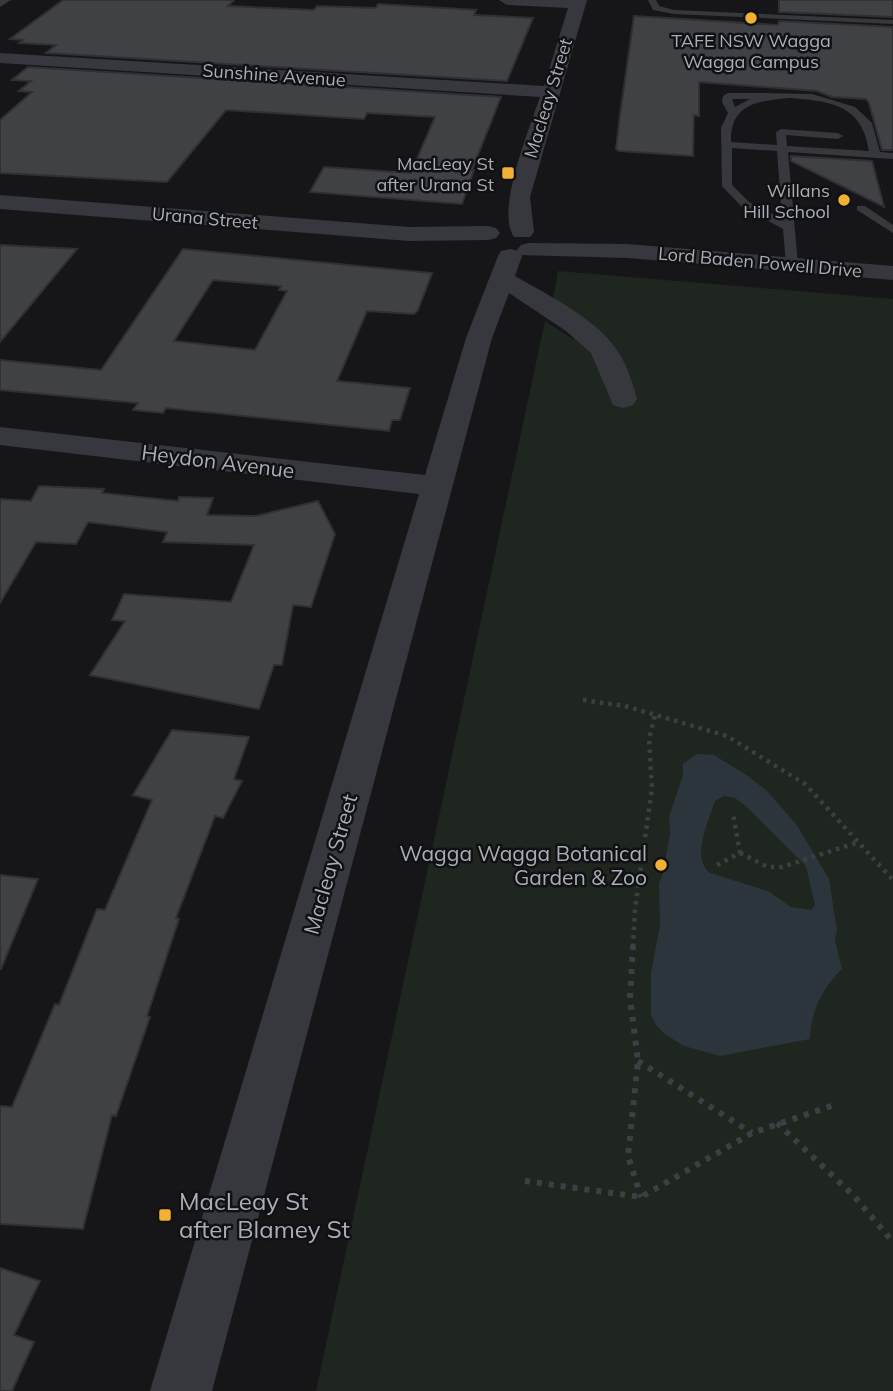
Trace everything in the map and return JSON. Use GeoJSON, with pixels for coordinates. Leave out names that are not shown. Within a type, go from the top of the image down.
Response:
{"type":"FeatureCollection","features":[{"type":"Feature","properties":{"kind":"street"},"geometry":{"type":"LineString","coordinates":[[506,0],[578,2]]}},
{"type":"Feature","properties":{"kind":"street","name":"Macleay Street"},"geometry":{"type":"LineString","coordinates":[[181,1391],[503,251],[578,2]]}},
{"type":"Feature","properties":{"kind":"street","name":"Sunshine Avenue"},"geometry":{"type":"LineString","coordinates":[[0,58],[549,92]]}},
{"type":"Feature","properties":{"kind":"street","name":"Urana Street"},"geometry":{"type":"LineString","coordinates":[[0,202],[409,234],[503,251]]}},
{"type":"Feature","properties":{"kind":"street"},"geometry":{"type":"LineString","coordinates":[[503,251],[576,327],[607,355],[623,399],[535,323],[503,251]]}},
{"type":"Feature","properties":{"kind":"street","name":"Macleay Street"},"geometry":{"type":"LineString","coordinates":[[479,338],[503,251]]}},
{"type":"Feature","properties":{"kind":"street","name":"Lord Baden Powell Drive"},"geometry":{"type":"LineString","coordinates":[[503,251],[627,251],[893,273]]}},
{"type":"Feature","properties":{"kind":"street","name":"Heydon Avenue"},"geometry":{"type":"LineString","coordinates":[[0,436],[437,486]]}},
{"type":"Feature","properties":{"kind":"lane"},"geometry":{"type":"LineString","coordinates":[[652,0],[656,8],[674,12],[893,22]]}},
{"type":"Feature","properties":{"kind":"lane"},"geometry":{"type":"LineString","coordinates":[[733,114],[727,102],[728,96],[737,94],[825,100],[852,109],[867,123],[875,155]]}},
{"type":"Feature","properties":{"kind":"lane"},"geometry":{"type":"LineString","coordinates":[[762,96],[727,120],[727,186],[733,195],[789,227]]}},
{"type":"Feature","properties":{"kind":"lane"},"geometry":{"type":"LineString","coordinates":[[792,265],[781,132],[838,136]]}},
{"type":"Feature","properties":{"kind":"lane"},"geometry":{"type":"LineString","coordinates":[[727,145],[893,156]]}},
{"type":"Feature","properties":{"kind":"lane"},"geometry":{"type":"LineString","coordinates":[[861,208],[893,230]]}},
{"type":"Feature","properties":{"kind":"path"},"geometry":{"type":"LineString","coordinates":[[583,700],[625,706],[727,736],[805,785],[893,880]]}},
{"type":"Feature","properties":{"kind":"path"},"geometry":{"type":"LineString","coordinates":[[641,1196],[628,1156],[638,1061],[630,998],[635,909],[652,788],[649,739],[655,715]]}},
{"type":"Feature","properties":{"kind":"path"},"geometry":{"type":"LineString","coordinates":[[733,814],[740,853]]}},
{"type":"Feature","properties":{"kind":"path"},"geometry":{"type":"LineString","coordinates":[[740,853],[768,867],[782,867],[859,842]]}},
{"type":"Feature","properties":{"kind":"path"},"geometry":{"type":"LineString","coordinates":[[717,865],[740,853]]}},
{"type":"Feature","properties":{"kind":"path"},"geometry":{"type":"LineString","coordinates":[[638,1061],[752,1133]]}},
{"type":"Feature","properties":{"kind":"path"},"geometry":{"type":"LineString","coordinates":[[526,1181],[641,1196],[752,1133],[837,1104]]}},
{"type":"Feature","properties":{"kind":"path"},"geometry":{"type":"LineString","coordinates":[[777,1123],[853,1195],[893,1242]]}},
{"type":"Feature","properties":{"kind":"shaded area","name":"Wagga Wagga Botanical Garden & Zoo"},"geometry":{"type":"Polygon","coordinates":[[[558,271],[893,299],[893,1391],[316,1391],[545,321],[573,339],[587,338],[551,311],[558,271]]]}},
{"type":"Feature","properties":{"kind":"shaded area"},"geometry":{"type":"Polygon","coordinates":[[[697,754],[714,755],[766,790],[796,824],[829,879],[837,931],[835,940],[842,969],[819,1001],[810,1039],[720,1056],[684,1046],[666,1035],[651,1015],[651,973],[660,925],[659,883],[670,834],[669,817],[683,775],[683,764],[697,754]],[[724,796],[715,801],[701,848],[704,866],[710,873],[768,891],[791,907],[811,910],[815,905],[806,866],[735,798],[724,796]]]}},
{"type":"Feature","properties":{"kind":"building"},"geometry":{"type":"Polygon","coordinates":[[[63,0],[234,0],[228,6],[314,10],[317,6],[376,8],[378,4],[476,10],[474,15],[533,18],[507,81],[46,53],[56,45],[19,43],[23,40],[10,39],[63,0]]]}},
{"type":"Feature","properties":{"kind":"building"},"geometry":{"type":"Polygon","coordinates":[[[779,0],[893,0],[893,17],[779,12],[779,0]]]}},
{"type":"Feature","properties":{"kind":"building"},"geometry":{"type":"Polygon","coordinates":[[[634,16],[778,25],[779,21],[893,27],[893,150],[882,150],[866,99],[832,97],[817,91],[699,82],[699,116],[694,115],[693,156],[619,151],[616,149],[634,16]]]}},
{"type":"Feature","properties":{"kind":"building"},"geometry":{"type":"Polygon","coordinates":[[[28,67],[501,97],[472,170],[462,204],[310,192],[324,167],[411,173],[435,117],[367,113],[364,119],[226,110],[167,182],[0,173],[0,120],[32,92],[19,91],[31,81],[12,80],[28,67]]]}},
{"type":"Feature","properties":{"kind":"building"},"geometry":{"type":"Polygon","coordinates":[[[791,156],[872,161],[884,207],[791,161],[791,156]]]}},
{"type":"Feature","properties":{"kind":"building"},"geometry":{"type":"Polygon","coordinates":[[[0,245],[77,249],[0,342],[0,245]]]}},
{"type":"Feature","properties":{"kind":"building"},"geometry":{"type":"Polygon","coordinates":[[[183,249],[432,273],[414,314],[367,311],[337,381],[410,388],[400,420],[392,420],[389,431],[166,408],[163,413],[133,410],[138,403],[0,390],[0,360],[101,370],[183,249]],[[213,280],[174,341],[255,350],[287,291],[279,290],[281,286],[213,280]]]}},
{"type":"Feature","properties":{"kind":"building"},"geometry":{"type":"Polygon","coordinates":[[[39,486],[104,489],[102,493],[178,501],[179,497],[213,498],[207,515],[256,516],[318,501],[335,534],[311,607],[293,605],[282,665],[274,665],[259,709],[90,675],[125,621],[112,620],[124,594],[231,602],[254,545],[163,542],[167,532],[88,522],[76,544],[36,542],[0,603],[0,499],[31,501],[39,486]]]}},
{"type":"Feature","properties":{"kind":"building"},"geometry":{"type":"Polygon","coordinates":[[[172,730],[249,737],[234,779],[242,781],[223,818],[215,816],[176,918],[179,919],[147,1016],[150,1017],[116,1116],[112,1115],[83,1229],[0,1224],[0,1106],[12,1107],[55,1004],[59,1005],[97,909],[105,910],[152,800],[133,795],[172,730]]]}},
{"type":"Feature","properties":{"kind":"building"},"geometry":{"type":"Polygon","coordinates":[[[0,875],[38,879],[1,969],[0,969],[0,875]]]}},
{"type":"Feature","properties":{"kind":"building"},"geometry":{"type":"Polygon","coordinates":[[[0,1268],[40,1281],[14,1335],[34,1342],[12,1391],[0,1391],[0,1268]]]}},
{"type":"Feature","properties":{"kind":"place","name":"TAFE NSW Wagga Wagga Campus"},"geometry":{"type":"Point","coordinates":[751,18]}},
{"type":"Feature","properties":{"kind":"place","name":"MacLeay St after Urana St"},"geometry":{"type":"Point","coordinates":[508,173]}},
{"type":"Feature","properties":{"kind":"place","name":"Willans Hill School"},"geometry":{"type":"Point","coordinates":[844,200]}},
{"type":"Feature","properties":{"kind":"place","name":"Wagga Wagga Botanical Garden & Zoo"},"geometry":{"type":"Point","coordinates":[661,865]}},
{"type":"Feature","properties":{"kind":"place","name":"MacLeay St after Blamey St"},"geometry":{"type":"Point","coordinates":[165,1215]}}]}
